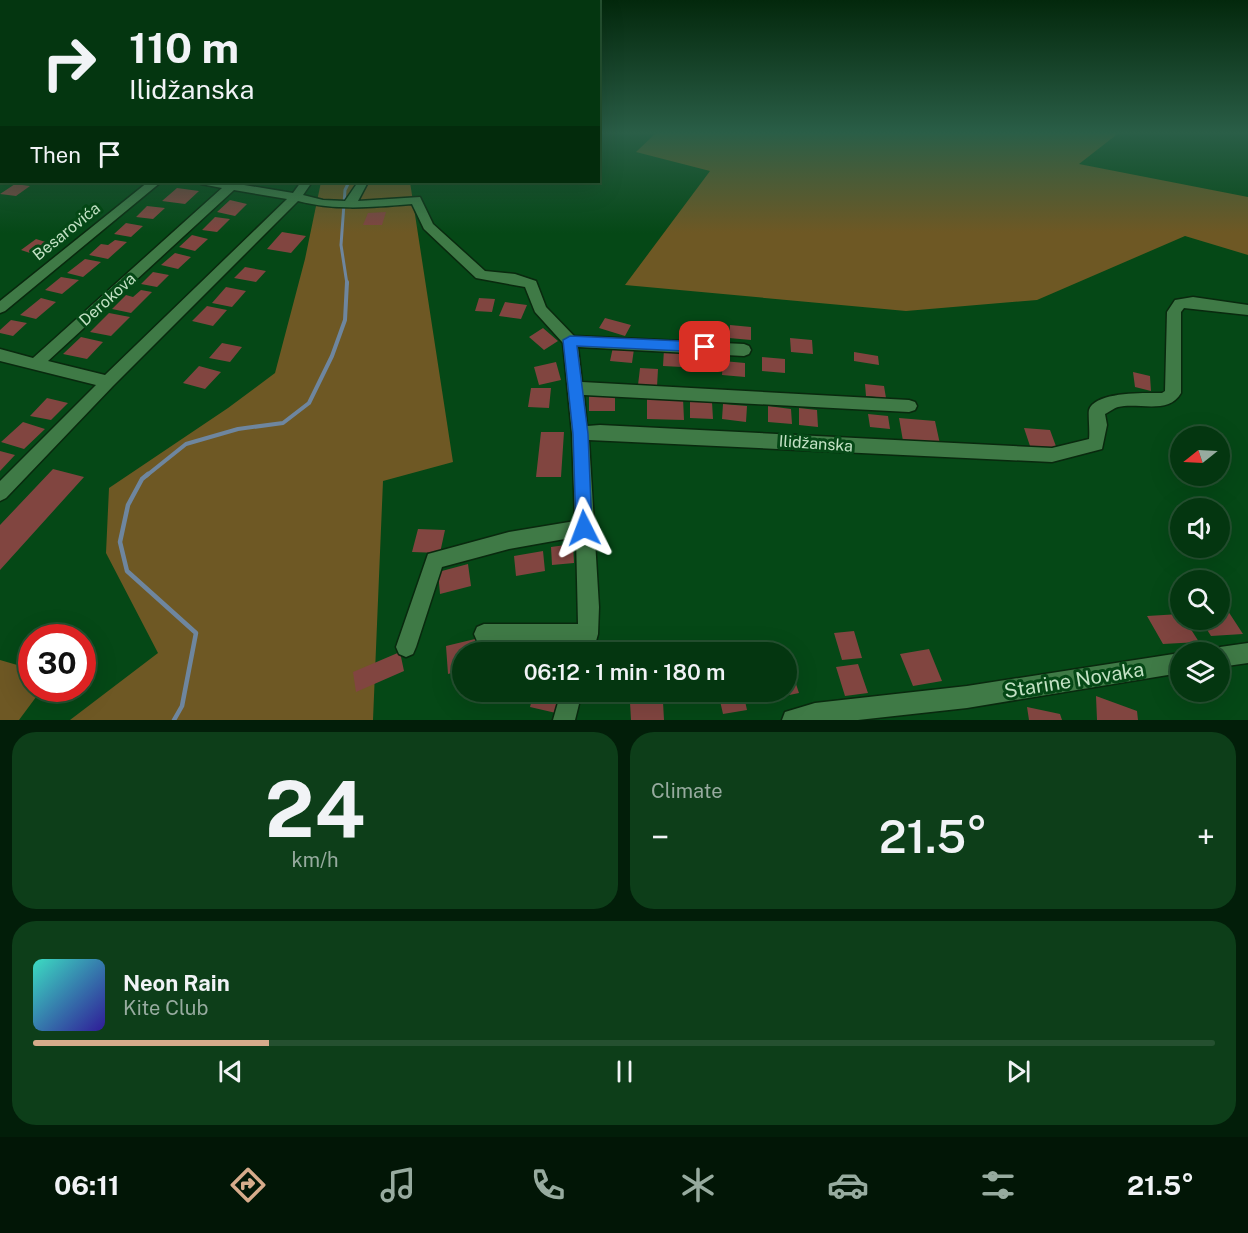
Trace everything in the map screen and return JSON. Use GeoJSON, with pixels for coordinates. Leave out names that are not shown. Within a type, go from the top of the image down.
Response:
{"type":"FeatureCollection","features":[{"type":"Feature","properties":{"kind":"street","name":"Besarovića"},"geometry":{"type":"LineString","coordinates":[[0,308],[154,183]]}},
{"type":"Feature","properties":{"kind":"street"},"geometry":{"type":"LineString","coordinates":[[212,183],[296,196],[323,204],[348,205],[416,200],[428,226],[481,274],[531,284],[540,309],[570,340],[580,434],[589,607],[585,642]]}},
{"type":"Feature","properties":{"kind":"street"},"geometry":{"type":"LineString","coordinates":[[0,493],[108,382],[296,196],[306,183]]}},
{"type":"Feature","properties":{"kind":"street"},"geometry":{"type":"LineString","coordinates":[[348,205],[362,183]]}},
{"type":"Feature","properties":{"kind":"street","name":"Derokova"},"geometry":{"type":"LineString","coordinates":[[37,363],[232,186]]}},
{"type":"Feature","properties":{"kind":"street","name":"Ilidžanska"},"geometry":{"type":"LineString","coordinates":[[580,434],[600,432],[724,437],[1052,455],[1096,444],[1100,425],[1097,411],[1115,401],[1166,399],[1173,393],[1174,312],[1180,303],[1193,302],[1248,310]]}},
{"type":"Feature","properties":{"kind":"street"},"geometry":{"type":"LineString","coordinates":[[570,340],[744,350]]}},
{"type":"Feature","properties":{"kind":"street"},"geometry":{"type":"LineString","coordinates":[[0,355],[108,382]]}},
{"type":"Feature","properties":{"kind":"street"},"geometry":{"type":"LineString","coordinates":[[575,388],[909,406]]}},
{"type":"Feature","properties":{"kind":"street"},"geometry":{"type":"LineString","coordinates":[[406,647],[435,560],[536,535],[584,528]]}},
{"type":"Feature","properties":{"kind":"street"},"geometry":{"type":"LineString","coordinates":[[484,634],[574,642]]}},
{"type":"Feature","properties":{"kind":"street"},"geometry":{"type":"LineString","coordinates":[[1230,656],[1248,653]]}},
{"type":"Feature","properties":{"kind":"street","name":"Starine Novaka"},"geometry":{"type":"LineString","coordinates":[[793,720],[815,714],[967,697],[1170,665]]}},
{"type":"Feature","properties":{"kind":"street"},"geometry":{"type":"LineString","coordinates":[[564,720],[569,702]]}},
{"type":"Feature","properties":{"kind":"shaded area"},"geometry":{"type":"Polygon","coordinates":[[[689,166],[1087,166],[1248,197],[1248,255],[1185,236],[1037,300],[906,311],[625,285],[710,171],[689,166]]]}},
{"type":"Feature","properties":{"kind":"shaded area"},"geometry":{"type":"Polygon","coordinates":[[[321,183],[410,183],[453,462],[383,481],[373,720],[70,720],[158,653],[106,553],[109,488],[228,408],[275,373],[305,259],[321,183]]]}},
{"type":"Feature","properties":{"kind":"shaded area"},"geometry":{"type":"Polygon","coordinates":[[[0,660],[18,665],[18,702],[32,702],[19,720],[0,720],[0,660]]]}},
{"type":"Feature","properties":{"kind":"building"},"geometry":{"type":"Polygon","coordinates":[[[15,184],[30,186],[16,196],[0,194],[15,184]]]}},
{"type":"Feature","properties":{"kind":"building"},"geometry":{"type":"Polygon","coordinates":[[[177,188],[199,191],[185,204],[162,201],[177,188]]]}},
{"type":"Feature","properties":{"kind":"building"},"geometry":{"type":"Polygon","coordinates":[[[230,200],[247,204],[235,216],[217,212],[230,200]]]}},
{"type":"Feature","properties":{"kind":"building"},"geometry":{"type":"Polygon","coordinates":[[[147,206],[165,208],[153,219],[136,217],[147,206]]]}},
{"type":"Feature","properties":{"kind":"building"},"geometry":{"type":"Polygon","coordinates":[[[386,212],[382,225],[363,225],[368,213],[386,212]]]}},
{"type":"Feature","properties":{"kind":"building"},"geometry":{"type":"Polygon","coordinates":[[[215,217],[230,219],[217,232],[202,230],[215,217]]]}},
{"type":"Feature","properties":{"kind":"building"},"geometry":{"type":"Polygon","coordinates":[[[126,223],[143,226],[131,237],[114,234],[126,223]]]}},
{"type":"Feature","properties":{"kind":"building"},"geometry":{"type":"Polygon","coordinates":[[[282,232],[306,236],[291,253],[267,249],[282,232]]]}},
{"type":"Feature","properties":{"kind":"building"},"geometry":{"type":"Polygon","coordinates":[[[192,235],[208,239],[195,251],[179,247],[192,235]]]}},
{"type":"Feature","properties":{"kind":"building"},"geometry":{"type":"Polygon","coordinates":[[[36,239],[52,244],[36,255],[21,250],[36,239]]]}},
{"type":"Feature","properties":{"kind":"building"},"geometry":{"type":"Polygon","coordinates":[[[115,240],[127,242],[108,259],[89,255],[101,244],[108,245],[115,240]]]}},
{"type":"Feature","properties":{"kind":"building"},"geometry":{"type":"Polygon","coordinates":[[[175,253],[191,257],[178,269],[161,265],[175,253]]]}},
{"type":"Feature","properties":{"kind":"building"},"geometry":{"type":"Polygon","coordinates":[[[85,259],[101,262],[83,277],[67,273],[85,259]]]}},
{"type":"Feature","properties":{"kind":"building"},"geometry":{"type":"Polygon","coordinates":[[[245,267],[266,271],[256,282],[234,278],[245,267]]]}},
{"type":"Feature","properties":{"kind":"building"},"geometry":{"type":"Polygon","coordinates":[[[153,272],[169,275],[157,287],[141,284],[153,272]]]}},
{"type":"Feature","properties":{"kind":"building"},"geometry":{"type":"Polygon","coordinates":[[[61,277],[79,280],[62,294],[45,290],[61,277]]]}},
{"type":"Feature","properties":{"kind":"building"},"geometry":{"type":"Polygon","coordinates":[[[226,287],[246,291],[232,307],[212,303],[226,287]]]}},
{"type":"Feature","properties":{"kind":"building"},"geometry":{"type":"Polygon","coordinates":[[[141,290],[152,292],[131,313],[112,309],[126,295],[133,297],[141,290]]]}},
{"type":"Feature","properties":{"kind":"building"},"geometry":{"type":"Polygon","coordinates":[[[41,298],[56,302],[36,319],[20,315],[41,298]]]}},
{"type":"Feature","properties":{"kind":"building"},"geometry":{"type":"Polygon","coordinates":[[[479,298],[495,299],[492,312],[475,311],[479,298]]]}},
{"type":"Feature","properties":{"kind":"building"},"geometry":{"type":"Polygon","coordinates":[[[505,302],[527,305],[521,319],[499,316],[505,302]]]}},
{"type":"Feature","properties":{"kind":"building"},"geometry":{"type":"Polygon","coordinates":[[[207,306],[227,310],[213,326],[192,321],[207,306]]]}},
{"type":"Feature","properties":{"kind":"building"},"geometry":{"type":"Polygon","coordinates":[[[109,313],[130,317],[111,336],[90,332],[109,313]]]}},
{"type":"Feature","properties":{"kind":"building"},"geometry":{"type":"Polygon","coordinates":[[[605,318],[631,325],[625,336],[599,328],[605,318]]]}},
{"type":"Feature","properties":{"kind":"building"},"geometry":{"type":"Polygon","coordinates":[[[11,320],[27,323],[13,336],[0,333],[0,330],[11,320]]]}},
{"type":"Feature","properties":{"kind":"building"},"geometry":{"type":"Polygon","coordinates":[[[730,325],[751,327],[751,340],[729,338],[730,325]]]}},
{"type":"Feature","properties":{"kind":"building"},"geometry":{"type":"Polygon","coordinates":[[[543,328],[558,341],[544,350],[529,337],[543,328]]]}},
{"type":"Feature","properties":{"kind":"building"},"geometry":{"type":"Polygon","coordinates":[[[81,337],[103,342],[87,359],[63,354],[81,337]]]}},
{"type":"Feature","properties":{"kind":"building"},"geometry":{"type":"Polygon","coordinates":[[[790,338],[812,340],[813,354],[791,352],[790,338]]]}},
{"type":"Feature","properties":{"kind":"building"},"geometry":{"type":"Polygon","coordinates":[[[222,343],[242,347],[230,362],[209,358],[222,343]]]}},
{"type":"Feature","properties":{"kind":"building"},"geometry":{"type":"Polygon","coordinates":[[[613,347],[634,349],[632,363],[610,361],[613,347]]]}},
{"type":"Feature","properties":{"kind":"building"},"geometry":{"type":"Polygon","coordinates":[[[664,349],[682,350],[682,367],[663,366],[664,349]]]}},
{"type":"Feature","properties":{"kind":"building"},"geometry":{"type":"Polygon","coordinates":[[[854,352],[878,356],[879,365],[854,361],[854,352]]]}},
{"type":"Feature","properties":{"kind":"building"},"geometry":{"type":"Polygon","coordinates":[[[762,357],[785,359],[785,373],[762,371],[762,357]]]}},
{"type":"Feature","properties":{"kind":"building"},"geometry":{"type":"Polygon","coordinates":[[[723,361],[745,363],[745,377],[722,375],[723,361]]]}},
{"type":"Feature","properties":{"kind":"building"},"geometry":{"type":"Polygon","coordinates":[[[556,362],[561,380],[539,385],[534,367],[556,362]]]}},
{"type":"Feature","properties":{"kind":"building"},"geometry":{"type":"Polygon","coordinates":[[[199,366],[221,372],[205,389],[183,383],[199,366]]]}},
{"type":"Feature","properties":{"kind":"building"},"geometry":{"type":"Polygon","coordinates":[[[640,368],[658,369],[657,387],[638,385],[640,368]]]}},
{"type":"Feature","properties":{"kind":"building"},"geometry":{"type":"Polygon","coordinates":[[[1133,372],[1150,376],[1151,391],[1135,387],[1133,372]]]}},
{"type":"Feature","properties":{"kind":"building"},"geometry":{"type":"Polygon","coordinates":[[[865,384],[884,386],[886,398],[866,396],[865,384]]]}},
{"type":"Feature","properties":{"kind":"building"},"geometry":{"type":"Polygon","coordinates":[[[531,388],[551,388],[549,408],[528,407],[531,388]]]}},
{"type":"Feature","properties":{"kind":"building"},"geometry":{"type":"Polygon","coordinates":[[[615,395],[615,411],[589,411],[589,396],[615,395]]]}},
{"type":"Feature","properties":{"kind":"building"},"geometry":{"type":"Polygon","coordinates":[[[647,397],[683,398],[684,420],[647,419],[647,397]]]}},
{"type":"Feature","properties":{"kind":"building"},"geometry":{"type":"Polygon","coordinates":[[[47,398],[68,403],[51,420],[30,416],[47,398]]]}},
{"type":"Feature","properties":{"kind":"building"},"geometry":{"type":"Polygon","coordinates":[[[690,401],[712,402],[713,419],[690,418],[690,401]]]}},
{"type":"Feature","properties":{"kind":"building"},"geometry":{"type":"Polygon","coordinates":[[[723,404],[747,406],[746,422],[722,419],[723,404]]]}},
{"type":"Feature","properties":{"kind":"building"},"geometry":{"type":"Polygon","coordinates":[[[768,406],[791,409],[792,424],[768,422],[768,406]]]}},
{"type":"Feature","properties":{"kind":"building"},"geometry":{"type":"Polygon","coordinates":[[[799,408],[817,410],[818,427],[799,425],[799,408]]]}},
{"type":"Feature","properties":{"kind":"building"},"geometry":{"type":"Polygon","coordinates":[[[868,414],[888,416],[890,429],[870,427],[868,414]]]}},
{"type":"Feature","properties":{"kind":"building"},"geometry":{"type":"Polygon","coordinates":[[[899,418],[935,421],[940,444],[903,441],[899,418]]]}},
{"type":"Feature","properties":{"kind":"building"},"geometry":{"type":"Polygon","coordinates":[[[23,422],[45,429],[24,449],[1,442],[23,422]]]}},
{"type":"Feature","properties":{"kind":"building"},"geometry":{"type":"Polygon","coordinates":[[[1024,428],[1050,430],[1057,449],[1030,446],[1024,428]]]}},
{"type":"Feature","properties":{"kind":"building"},"geometry":{"type":"Polygon","coordinates":[[[541,432],[564,432],[561,477],[536,477],[541,432]]]}},
{"type":"Feature","properties":{"kind":"building"},"geometry":{"type":"Polygon","coordinates":[[[0,451],[15,455],[0,471],[0,451]]]}},
{"type":"Feature","properties":{"kind":"building"},"geometry":{"type":"Polygon","coordinates":[[[53,469],[84,477],[0,570],[0,525],[53,469]]]}},
{"type":"Feature","properties":{"kind":"building"},"geometry":{"type":"Polygon","coordinates":[[[418,529],[445,530],[440,553],[412,552],[418,529]]]}},
{"type":"Feature","properties":{"kind":"building"},"geometry":{"type":"Polygon","coordinates":[[[573,544],[574,563],[552,565],[551,547],[573,544]]]}},
{"type":"Feature","properties":{"kind":"building"},"geometry":{"type":"Polygon","coordinates":[[[543,551],[545,571],[516,576],[514,556],[543,551]]]}},
{"type":"Feature","properties":{"kind":"building"},"geometry":{"type":"Polygon","coordinates":[[[468,564],[471,586],[440,594],[438,572],[468,564]]]}},
{"type":"Feature","properties":{"kind":"building"},"geometry":{"type":"Polygon","coordinates":[[[1230,614],[1243,634],[1211,636],[1207,630],[1230,630],[1230,614]]]}},
{"type":"Feature","properties":{"kind":"building"},"geometry":{"type":"Polygon","coordinates":[[[1170,615],[1170,630],[1191,630],[1199,642],[1163,644],[1147,616],[1170,615]]]}},
{"type":"Feature","properties":{"kind":"building"},"geometry":{"type":"Polygon","coordinates":[[[854,631],[862,658],[842,660],[834,633],[854,631]]]}},
{"type":"Feature","properties":{"kind":"building"},"geometry":{"type":"Polygon","coordinates":[[[452,645],[452,673],[448,674],[446,646],[452,645]]]}},
{"type":"Feature","properties":{"kind":"building"},"geometry":{"type":"Polygon","coordinates":[[[929,649],[942,681],[913,686],[900,654],[929,649]]]}},
{"type":"Feature","properties":{"kind":"building"},"geometry":{"type":"Polygon","coordinates":[[[400,652],[404,671],[356,692],[353,672],[400,652]]]}},
{"type":"Feature","properties":{"kind":"building"},"geometry":{"type":"Polygon","coordinates":[[[858,664],[868,693],[845,696],[836,667],[858,664]]]}},
{"type":"Feature","properties":{"kind":"building"},"geometry":{"type":"Polygon","coordinates":[[[1096,696],[1137,711],[1138,720],[1097,720],[1096,696]]]}},
{"type":"Feature","properties":{"kind":"building"},"geometry":{"type":"Polygon","coordinates":[[[531,702],[559,702],[556,713],[530,707],[531,702]]]}},
{"type":"Feature","properties":{"kind":"building"},"geometry":{"type":"Polygon","coordinates":[[[630,702],[663,702],[664,720],[631,720],[630,702]]]}},
{"type":"Feature","properties":{"kind":"building"},"geometry":{"type":"Polygon","coordinates":[[[720,702],[745,702],[747,710],[723,714],[720,702]]]}},
{"type":"Feature","properties":{"kind":"building"},"geometry":{"type":"Polygon","coordinates":[[[1027,707],[1060,714],[1062,720],[1029,720],[1027,707]]]}},
{"type":"Feature","properties":{"kind":"waterway"},"geometry":{"type":"LineString","coordinates":[[347,283],[341,245],[345,190],[348,183]]}},
{"type":"Feature","properties":{"kind":"waterway"},"geometry":{"type":"LineString","coordinates":[[146,476],[186,444],[238,429],[283,423],[309,403],[332,356],[345,320],[347,283]]}},
{"type":"Feature","properties":{"kind":"waterway"},"geometry":{"type":"LineString","coordinates":[[148,474],[142,479],[128,505],[120,542],[127,571],[196,633],[182,706],[174,720]]}},
{"type":"Feature","properties":{"kind":"route"},"geometry":{"type":"LineString","coordinates":[[584,528],[580,434],[570,340],[705,347]]}}]}
